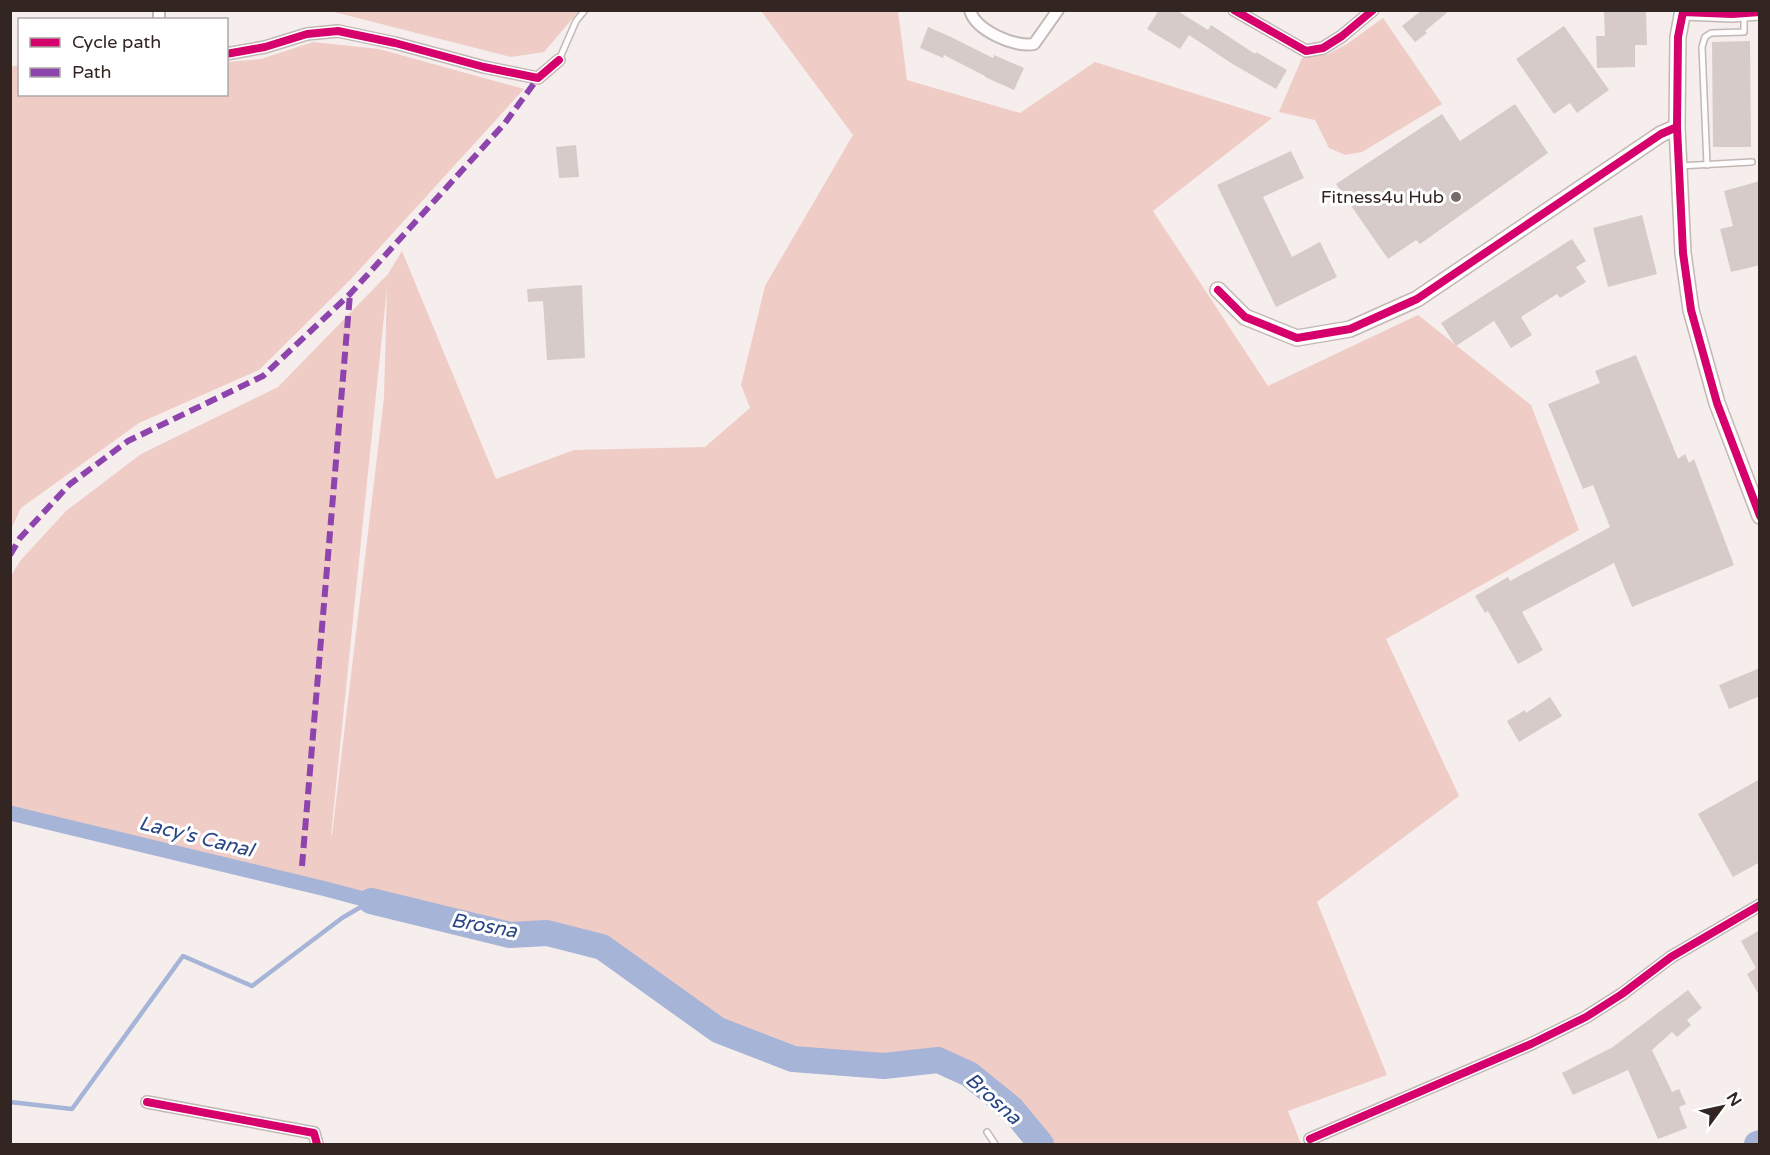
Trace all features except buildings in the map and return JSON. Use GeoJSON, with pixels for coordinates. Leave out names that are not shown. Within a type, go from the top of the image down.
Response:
{"type":"FeatureCollection","features":[{"type":"Feature","properties":{"kind":"street"},"geometry":{"type":"LineString","coordinates":[[970,10],[974,21],[993,35],[1026,46],[1034,44],[1058,10]]}},
{"type":"Feature","properties":{"kind":"street"},"geometry":{"type":"LineString","coordinates":[[1234,10],[1306,51],[1323,48],[1342,36],[1373,10]]}},
{"type":"Feature","properties":{"kind":"street"},"geometry":{"type":"LineString","coordinates":[[1752,12],[1732,14],[1683,11],[1678,38],[1677,127],[1683,252],[1691,310],[1717,403],[1760,516]]}},
{"type":"Feature","properties":{"kind":"street"},"geometry":{"type":"LineString","coordinates":[[228,54],[265,47],[307,34],[338,31],[484,68],[538,78],[559,60]]}},
{"type":"Feature","properties":{"kind":"street"},"geometry":{"type":"LineString","coordinates":[[1218,290],[1245,317],[1297,338],[1350,329],[1417,298],[1661,134],[1677,127]]}},
{"type":"Feature","properties":{"kind":"street"},"geometry":{"type":"LineString","coordinates":[[1311,1140],[1586,1017],[1622,994],[1671,957],[1760,905]]}},
{"type":"Feature","properties":{"kind":"street"},"geometry":{"type":"LineString","coordinates":[[147,1101],[314,1133],[317,1144]]}},
{"type":"Feature","properties":{"kind":"lane"},"geometry":{"type":"LineString","coordinates":[[559,60],[576,21],[585,10]]}},
{"type":"Feature","properties":{"kind":"lane"},"geometry":{"type":"LineString","coordinates":[[1707,165],[1702,46],[1705,37],[1711,33],[1744,32],[1752,12]]}},
{"type":"Feature","properties":{"kind":"lane"},"geometry":{"type":"LineString","coordinates":[[1679,166],[1752,162]]}},
{"type":"Feature","properties":{"kind":"lane"},"geometry":{"type":"LineString","coordinates":[[987,1132],[995,1144]]}},
{"type":"Feature","properties":{"kind":"shaded area"},"geometry":{"type":"Polygon","coordinates":[[[330,11],[579,11],[544,52],[511,57],[330,11]]]}},
{"type":"Feature","properties":{"kind":"shaded area"},"geometry":{"type":"Polygon","coordinates":[[[761,11],[898,11],[907,80],[1020,113],[1095,62],[1272,118],[1153,211],[1268,386],[1418,315],[1531,405],[1579,530],[1386,639],[1459,796],[1317,902],[1387,1075],[1288,1111],[1301,1144],[1041,1144],[1012,1109],[969,1074],[938,1060],[884,1066],[793,1059],[718,1030],[602,947],[547,933],[510,935],[345,895],[11,806],[10,578],[20,561],[66,511],[141,454],[278,387],[388,274],[402,251],[496,479],[574,450],[705,447],[750,408],[741,385],[765,286],[853,135],[761,11]],[[387,287],[331,835],[332,835],[384,398],[387,287]]]}},
{"type":"Feature","properties":{"kind":"shaded area"},"geometry":{"type":"Polygon","coordinates":[[[1383,18],[1442,104],[1362,152],[1345,155],[1329,148],[1315,120],[1279,112],[1302,58],[1328,54],[1347,44],[1383,18]]]}},
{"type":"Feature","properties":{"kind":"shaded area"},"geometry":{"type":"Polygon","coordinates":[[[313,42],[379,49],[524,89],[351,279],[259,370],[139,423],[21,508],[11,529],[11,67],[18,65],[18,96],[228,96],[228,62],[261,59],[313,42]]]}},
{"type":"Feature","properties":{"kind":"waterway","name":"Lacy's Canal"},"geometry":{"type":"LineString","coordinates":[[10,813],[371,901]]}},
{"type":"Feature","properties":{"kind":"waterway","name":"Brosna"},"geometry":{"type":"LineString","coordinates":[[10,1102],[72,1109],[183,956],[252,986],[342,918],[371,901]]}},
{"type":"Feature","properties":{"kind":"waterway","name":"Brosna"},"geometry":{"type":"LineString","coordinates":[[371,901],[510,935],[547,933],[602,947],[718,1030],[793,1059],[884,1066],[938,1060],[969,1074],[995,1095],[1012,1109],[1041,1144]]}},
{"type":"Feature","properties":{"kind":"marked path"},"geometry":{"type":"LineString","coordinates":[[10,555],[20,538],[70,484],[128,441],[263,376],[350,294],[505,123],[538,78]]}},
{"type":"Feature","properties":{"kind":"marked path"},"geometry":{"type":"LineString","coordinates":[[302,866],[350,294]]}},
{"type":"Feature","properties":{"kind":"cycle path"},"geometry":{"type":"LineString","coordinates":[[1234,10],[1306,51],[1323,48],[1342,36],[1373,10]]}},
{"type":"Feature","properties":{"kind":"cycle path"},"geometry":{"type":"LineString","coordinates":[[1760,12],[1732,14],[1683,12],[1678,37],[1677,127],[1683,253],[1691,310],[1717,403],[1760,516]]}},
{"type":"Feature","properties":{"kind":"cycle path"},"geometry":{"type":"LineString","coordinates":[[228,54],[265,47],[307,34],[338,31],[538,78],[559,60]]}},
{"type":"Feature","properties":{"kind":"cycle path"},"geometry":{"type":"LineString","coordinates":[[1218,290],[1245,317],[1297,338],[1350,329],[1417,299],[1661,134],[1677,127]]}},
{"type":"Feature","properties":{"kind":"cycle path"},"geometry":{"type":"LineString","coordinates":[[1310,1139],[1531,1044],[1586,1017],[1622,994],[1671,957],[1760,905]]}},
{"type":"Feature","properties":{"kind":"cycle path"},"geometry":{"type":"LineString","coordinates":[[147,1102],[314,1133],[317,1144]]}},
{"type":"Feature","properties":{"kind":"place","name":"Fitness4u Hub"},"geometry":{"type":"Point","coordinates":[1456,197]}}]}
